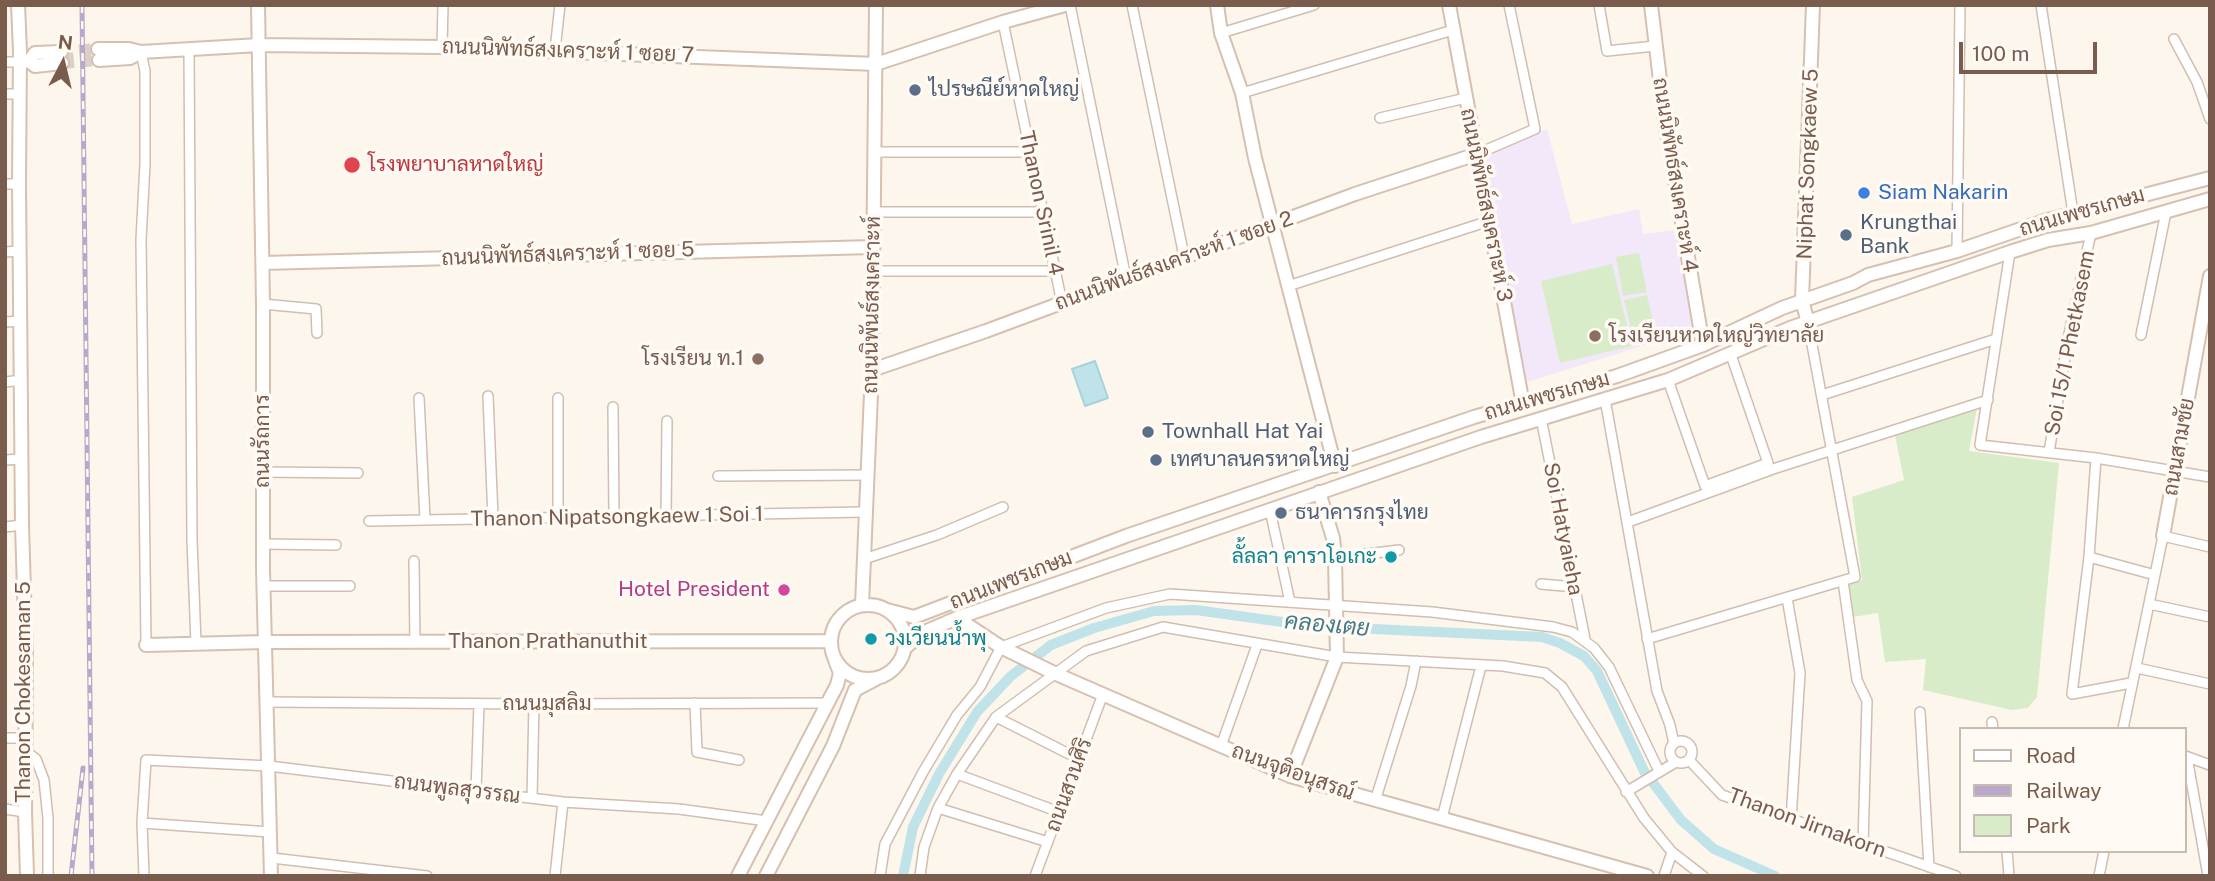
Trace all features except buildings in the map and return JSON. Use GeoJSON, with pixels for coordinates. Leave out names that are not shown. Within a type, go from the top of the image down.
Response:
{"type":"FeatureCollection","features":[{"type":"Feature","properties":{"kind":"street","name":"Thanon Chokesaman 5"},"geometry":{"type":"LineString","coordinates":[[18,5],[25,62],[12,184],[19,251],[22,380],[27,876]]}},
{"type":"Feature","properties":{"kind":"street","name":"ถนนรัถการ"},"geometry":{"type":"LineString","coordinates":[[258,5],[263,263],[263,544],[271,876]]}},
{"type":"Feature","properties":{"kind":"street"},"geometry":{"type":"LineString","coordinates":[[442,47],[443,5]]}},
{"type":"Feature","properties":{"kind":"street"},"geometry":{"type":"LineString","coordinates":[[555,50],[560,5]]}},
{"type":"Feature","properties":{"kind":"street","name":"ถนนนิพันธ์สงเคราะห์"},"geometry":{"type":"LineString","coordinates":[[862,605],[872,370],[876,5]]}},
{"type":"Feature","properties":{"kind":"street"},"geometry":{"type":"LineString","coordinates":[[876,64],[1003,22],[1068,5],[1126,278]]}},
{"type":"Feature","properties":{"kind":"street"},"geometry":{"type":"LineString","coordinates":[[1132,5],[1184,256]]}},
{"type":"Feature","properties":{"kind":"street"},"geometry":{"type":"LineString","coordinates":[[1217,5],[1221,33],[1242,93],[1255,158],[1335,466]]}},
{"type":"Feature","properties":{"kind":"street"},"geometry":{"type":"LineString","coordinates":[[1221,33],[1314,5]]}},
{"type":"Feature","properties":{"kind":"street"},"geometry":{"type":"LineString","coordinates":[[1477,154],[1535,129],[1509,5]]}},
{"type":"Feature","properties":{"kind":"street"},"geometry":{"type":"LineString","coordinates":[[1599,5],[1607,51],[1655,46]]}},
{"type":"Feature","properties":{"kind":"street","name":"ถนนนิพัทธ์สงเคราะห์ 4"},"geometry":{"type":"LineString","coordinates":[[1651,5],[1665,121],[1703,345]]}},
{"type":"Feature","properties":{"kind":"street","name":"Niphat Songkaew 5"},"geometry":{"type":"LineString","coordinates":[[1808,323],[1802,300],[1813,5]]}},
{"type":"Feature","properties":{"kind":"street"},"geometry":{"type":"LineString","coordinates":[[1956,251],[1960,5]]}},
{"type":"Feature","properties":{"kind":"street"},"geometry":{"type":"LineString","coordinates":[[2041,5],[2073,213]]}},
{"type":"Feature","properties":{"kind":"street","name":"ถนนนิพัทธ์สงเคราะห์ 3"},"geometry":{"type":"LineString","coordinates":[[1452,7],[1523,404]]}},
{"type":"Feature","properties":{"kind":"street","name":"Thanon Srinil 4"},"geometry":{"type":"LineString","coordinates":[[1003,22],[1062,303]]}},
{"type":"Feature","properties":{"kind":"street"},"geometry":{"type":"LineString","coordinates":[[1242,93],[1454,30]]}},
{"type":"Feature","properties":{"kind":"street"},"geometry":{"type":"LineString","coordinates":[[2174,39],[2197,82],[2210,119]]}},
{"type":"Feature","properties":{"kind":"street","name":"ถนนนิพัทธ์สงเคราะห์ 1 ซอย 7"},"geometry":{"type":"LineString","coordinates":[[98,54],[130,58],[141,52],[259,45],[442,47],[876,64]]}},
{"type":"Feature","properties":{"kind":"street"},"geometry":{"type":"LineString","coordinates":[[189,49],[192,540],[197,643]]}},
{"type":"Feature","properties":{"kind":"street"},"geometry":{"type":"LineString","coordinates":[[141,52],[145,71],[145,164],[141,240],[146,645]]}},
{"type":"Feature","properties":{"kind":"street"},"geometry":{"type":"LineString","coordinates":[[5,62],[25,62],[36,53],[61,58]]}},
{"type":"Feature","properties":{"kind":"street"},"geometry":{"type":"LineString","coordinates":[[5,94],[20,94]]}},
{"type":"Feature","properties":{"kind":"street"},"geometry":{"type":"LineString","coordinates":[[1380,118],[1466,97]]}},
{"type":"Feature","properties":{"kind":"street"},"geometry":{"type":"LineString","coordinates":[[873,152],[1030,152]]}},
{"type":"Feature","properties":{"kind":"street","name":"ถนนนิพันธ์สงเคราะห์ 1 ซอย 2"},"geometry":{"type":"LineString","coordinates":[[872,370],[1273,224],[1477,154]]}},
{"type":"Feature","properties":{"kind":"street","name":"ถนนเพชรเกษม"},"geometry":{"type":"LineString","coordinates":[[887,610],[914,617],[1126,536],[1474,417],[1617,376],[1703,345],[1802,300],[1853,283],[1868,275],[1956,251],[2044,221],[2210,178]]}},
{"type":"Feature","properties":{"kind":"street","name":"ถนนเพชรเกษม"},"geometry":{"type":"LineString","coordinates":[[905,648],[922,633],[957,618],[1319,492],[1541,418],[1668,380],[1790,328],[2010,252],[2048,240],[2091,233],[2210,199]]}},
{"type":"Feature","properties":{"kind":"street"},"geometry":{"type":"LineString","coordinates":[[873,212],[1043,212]]}},
{"type":"Feature","properties":{"kind":"street"},"geometry":{"type":"LineString","coordinates":[[2141,335],[2166,212]]}},
{"type":"Feature","properties":{"kind":"street"},"geometry":{"type":"LineString","coordinates":[[1288,286],[1489,221]]}},
{"type":"Feature","properties":{"kind":"street","name":"Soi 15/1 Phetkasem"},"geometry":{"type":"LineString","coordinates":[[2049,452],[2068,334],[2091,233]]}},
{"type":"Feature","properties":{"kind":"street","name":"ถนนนิพัทธ์สงเคราะห์ 1 ซอย 5"},"geometry":{"type":"LineString","coordinates":[[263,263],[873,247]]}},
{"type":"Feature","properties":{"kind":"street"},"geometry":{"type":"LineString","coordinates":[[5,252],[19,251]]}},
{"type":"Feature","properties":{"kind":"street"},"geometry":{"type":"LineString","coordinates":[[2010,252],[1980,445],[2096,457],[2210,477]]}},
{"type":"Feature","properties":{"kind":"street"},"geometry":{"type":"LineString","coordinates":[[873,271],[1055,271]]}},
{"type":"Feature","properties":{"kind":"street","name":"ถนนสามชัย"},"geometry":{"type":"LineString","coordinates":[[2163,536],[2210,276]]}},
{"type":"Feature","properties":{"kind":"street"},"geometry":{"type":"LineString","coordinates":[[263,304],[316,309],[317,333]]}},
{"type":"Feature","properties":{"kind":"street"},"geometry":{"type":"LineString","coordinates":[[5,322],[20,321]]}},
{"type":"Feature","properties":{"kind":"street"},"geometry":{"type":"LineString","coordinates":[[1647,639],[1855,577],[1808,323]]}},
{"type":"Feature","properties":{"kind":"street"},"geometry":{"type":"LineString","coordinates":[[1822,395],[1996,339]]}},
{"type":"Feature","properties":{"kind":"street"},"geometry":{"type":"LineString","coordinates":[[1668,380],[1705,486],[1768,463],[1731,355]]}},
{"type":"Feature","properties":{"kind":"street"},"geometry":{"type":"LineString","coordinates":[[5,382],[22,380]]}},
{"type":"Feature","properties":{"kind":"street"},"geometry":{"type":"LineString","coordinates":[[488,396],[493,518]]}},
{"type":"Feature","properties":{"kind":"street"},"geometry":{"type":"LineString","coordinates":[[419,398],[425,519]]}},
{"type":"Feature","properties":{"kind":"street"},"geometry":{"type":"LineString","coordinates":[[558,398],[558,517]]}},
{"type":"Feature","properties":{"kind":"street"},"geometry":{"type":"LineString","coordinates":[[1605,399],[1657,691],[1676,750],[1683,763],[1690,757]]}},
{"type":"Feature","properties":{"kind":"street"},"geometry":{"type":"LineString","coordinates":[[1628,522],[1773,469],[1988,400]]}},
{"type":"Feature","properties":{"kind":"street"},"geometry":{"type":"LineString","coordinates":[[613,407],[614,516]]}},
{"type":"Feature","properties":{"kind":"street"},"geometry":{"type":"LineString","coordinates":[[1474,417],[1481,438]]}},
{"type":"Feature","properties":{"kind":"street","name":"Soi Hatyaieha"},"geometry":{"type":"LineString","coordinates":[[1541,418],[1585,639]]}},
{"type":"Feature","properties":{"kind":"street"},"geometry":{"type":"LineString","coordinates":[[666,516],[667,421]]}},
{"type":"Feature","properties":{"kind":"street"},"geometry":{"type":"LineString","coordinates":[[2096,457],[2089,558],[2072,694],[2131,683]]}},
{"type":"Feature","properties":{"kind":"street"},"geometry":{"type":"LineString","coordinates":[[5,460],[22,459]]}},
{"type":"Feature","properties":{"kind":"street"},"geometry":{"type":"LineString","coordinates":[[263,471],[358,473]]}},
{"type":"Feature","properties":{"kind":"street"},"geometry":{"type":"LineString","coordinates":[[718,476],[867,475]]}},
{"type":"Feature","properties":{"kind":"street"},"geometry":{"type":"LineString","coordinates":[[1290,776],[1338,657],[1333,538],[1319,492]]}},
{"type":"Feature","properties":{"kind":"street"},"geometry":{"type":"LineString","coordinates":[[864,559],[937,535],[1003,507]]}},
{"type":"Feature","properties":{"kind":"street"},"geometry":{"type":"LineString","coordinates":[[1270,510],[1290,602]]}},
{"type":"Feature","properties":{"kind":"street","name":"Thanon Nipatsongkaew 1 Soi 1"},"geometry":{"type":"LineString","coordinates":[[369,521],[864,512]]}},
{"type":"Feature","properties":{"kind":"street"},"geometry":{"type":"LineString","coordinates":[[5,527],[22,525]]}},
{"type":"Feature","properties":{"kind":"street"},"geometry":{"type":"LineString","coordinates":[[1126,536],[1134,557]]}},
{"type":"Feature","properties":{"kind":"street"},"geometry":{"type":"LineString","coordinates":[[2123,727],[2163,536],[2210,547]]}},
{"type":"Feature","properties":{"kind":"street"},"geometry":{"type":"LineString","coordinates":[[263,544],[336,545]]}},
{"type":"Feature","properties":{"kind":"street"},"geometry":{"type":"LineString","coordinates":[[1335,558],[1399,550]]}},
{"type":"Feature","properties":{"kind":"street"},"geometry":{"type":"LineString","coordinates":[[2089,558],[2155,575]]}},
{"type":"Feature","properties":{"kind":"street"},"geometry":{"type":"LineString","coordinates":[[414,561],[415,643]]}},
{"type":"Feature","properties":{"kind":"street"},"geometry":{"type":"LineString","coordinates":[[1843,581],[1857,680],[1867,701],[1863,845]]}},
{"type":"Feature","properties":{"kind":"street"},"geometry":{"type":"LineString","coordinates":[[1541,584],[1575,587]]}},
{"type":"Feature","properties":{"kind":"street"},"geometry":{"type":"LineString","coordinates":[[264,586],[350,586]]}},
{"type":"Feature","properties":{"kind":"street"},"geometry":{"type":"LineString","coordinates":[[880,876],[885,844],[923,772],[957,715],[980,687],[1001,647],[1106,608],[1170,594],[1432,612],[1553,627],[1572,632],[1585,639],[1614,677],[1659,771]]}},
{"type":"Feature","properties":{"kind":"street"},"geometry":{"type":"LineString","coordinates":[[1787,598],[1800,673],[1791,820]]}},
{"type":"Feature","properties":{"kind":"street"},"geometry":{"type":"LineString","coordinates":[[2149,604],[2210,617]]}},
{"type":"Feature","properties":{"kind":"street"},"geometry":{"type":"LineString","coordinates":[[738,876],[837,685],[840,673],[831,641],[838,620],[851,609],[862,605],[887,610],[902,626],[905,648],[896,666],[855,690],[833,746],[766,876]]}},
{"type":"Feature","properties":{"kind":"street","name":"ถนนจุติอนุสรณ์"},"geometry":{"type":"LineString","coordinates":[[957,618],[1001,647],[1054,673],[1290,776],[1647,876]]}},
{"type":"Feature","properties":{"kind":"street"},"geometry":{"type":"LineString","coordinates":[[920,876],[924,847],[938,808],[957,774],[996,717],[1086,651],[1163,627],[1338,657],[1545,673],[1557,681],[1672,852],[1703,876]]}},
{"type":"Feature","properties":{"kind":"street","name":"Thanon Prathanuthit"},"geometry":{"type":"LineString","coordinates":[[146,645],[265,642],[831,641]]}},
{"type":"Feature","properties":{"kind":"street"},"geometry":{"type":"LineString","coordinates":[[1221,746],[1257,645]]}},
{"type":"Feature","properties":{"kind":"street"},"geometry":{"type":"LineString","coordinates":[[835,660],[843,670],[854,676],[866,679],[879,677]]}},
{"type":"Feature","properties":{"kind":"street"},"geometry":{"type":"LineString","coordinates":[[1376,801],[1416,661]]}},
{"type":"Feature","properties":{"kind":"street"},"geometry":{"type":"LineString","coordinates":[[1442,818],[1481,666]]}},
{"type":"Feature","properties":{"kind":"street"},"geometry":{"type":"LineString","coordinates":[[2137,668],[2210,684]]}},
{"type":"Feature","properties":{"kind":"street","name":"ถนนสวนศิริ"},"geometry":{"type":"LineString","coordinates":[[1035,876],[1103,694]]}},
{"type":"Feature","properties":{"kind":"street","name":"ถนนมุสลิม"},"geometry":{"type":"LineString","coordinates":[[266,702],[828,703]]}},
{"type":"Feature","properties":{"kind":"street"},"geometry":{"type":"LineString","coordinates":[[695,703],[697,752],[739,760]]}},
{"type":"Feature","properties":{"kind":"street"},"geometry":{"type":"LineString","coordinates":[[476,791],[479,704]]}},
{"type":"Feature","properties":{"kind":"street"},"geometry":{"type":"LineString","coordinates":[[532,798],[534,704]]}},
{"type":"Feature","properties":{"kind":"street"},"geometry":{"type":"LineString","coordinates":[[1920,712],[1928,867]]}},
{"type":"Feature","properties":{"kind":"street"},"geometry":{"type":"LineString","coordinates":[[996,717],[1079,760]]}},
{"type":"Feature","properties":{"kind":"street"},"geometry":{"type":"LineString","coordinates":[[5,738],[27,738]]}},
{"type":"Feature","properties":{"kind":"street","name":"Thanon Jirnakorn"},"geometry":{"type":"LineString","coordinates":[[1676,750],[1690,746],[1690,757],[1722,795],[1956,876]]}},
{"type":"Feature","properties":{"kind":"street"},"geometry":{"type":"LineString","coordinates":[[1629,790],[1659,771],[1676,750]]}},
{"type":"Feature","properties":{"kind":"street"},"geometry":{"type":"LineString","coordinates":[[27,752],[36,759],[44,780],[48,818],[48,876]]}},
{"type":"Feature","properties":{"kind":"street"},"geometry":{"type":"LineString","coordinates":[[2187,757],[2210,765]]}},
{"type":"Feature","properties":{"kind":"street","name":"ถนนพูลสุวรรณ"},"geometry":{"type":"LineString","coordinates":[[142,823],[146,760],[268,766],[564,802],[679,809],[767,821]]}},
{"type":"Feature","properties":{"kind":"street"},"geometry":{"type":"LineString","coordinates":[[2187,762],[2208,876]]}},
{"type":"Feature","properties":{"kind":"street"},"geometry":{"type":"LineString","coordinates":[[957,774],[1059,812]]}},
{"type":"Feature","properties":{"kind":"street"},"geometry":{"type":"LineString","coordinates":[[555,876],[564,802]]}},
{"type":"Feature","properties":{"kind":"street"},"geometry":{"type":"LineString","coordinates":[[938,808],[1048,842]]}},
{"type":"Feature","properties":{"kind":"street"},"geometry":{"type":"LineString","coordinates":[[5,809],[25,812]]}},
{"type":"Feature","properties":{"kind":"street"},"geometry":{"type":"LineString","coordinates":[[2198,820],[2210,825]]}},
{"type":"Feature","properties":{"kind":"street"},"geometry":{"type":"LineString","coordinates":[[144,876],[142,823],[270,832]]}},
{"type":"Feature","properties":{"kind":"street"},"geometry":{"type":"LineString","coordinates":[[1664,876],[1672,852]]}},
{"type":"Feature","properties":{"kind":"street"},"geometry":{"type":"LineString","coordinates":[[2007,853],[2009,876]]}},
{"type":"Feature","properties":{"kind":"street"},"geometry":{"type":"LineString","coordinates":[[2099,876],[2104,853]]}},
{"type":"Feature","properties":{"kind":"street"},"geometry":{"type":"LineString","coordinates":[[272,858],[427,876]]}},
{"type":"Feature","properties":{"kind":"shaded area"},"geometry":{"type":"Polygon","coordinates":[[[1547,129],[1572,224],[1639,209],[1643,234],[1677,230],[1693,330],[1521,384],[1476,156],[1547,129]]]}},
{"type":"Feature","properties":{"kind":"green space"},"geometry":{"type":"Polygon","coordinates":[[[1639,253],[1647,292],[1623,296],[1616,257],[1639,253]]]}},
{"type":"Feature","properties":{"kind":"green space"},"geometry":{"type":"Polygon","coordinates":[[[1612,264],[1632,346],[1560,363],[1541,281],[1612,264]]]}},
{"type":"Feature","properties":{"kind":"green space"},"geometry":{"type":"Polygon","coordinates":[[[1647,295],[1656,335],[1634,341],[1624,300],[1647,295]]]}},
{"type":"Feature","properties":{"kind":"green space"},"geometry":{"type":"Polygon","coordinates":[[[1977,408],[1969,451],[2059,463],[2037,697],[2028,708],[2012,710],[1923,690],[1926,659],[1885,662],[1878,613],[1853,617],[1849,585],[1862,580],[1852,497],[1904,480],[1895,435],[1977,408]]]}},
{"type":"Feature","properties":{"kind":"water"},"geometry":{"type":"Polygon","coordinates":[[[1095,361],[1108,398],[1085,406],[1072,369],[1095,361]]]}},
{"type":"Feature","properties":{"kind":"waterway","name":"คลองเตย"},"geometry":{"type":"LineString","coordinates":[[903,876],[913,827],[939,774],[977,712],[1011,676],[1051,645],[1094,628],[1154,611],[1196,610],[1311,626],[1542,637],[1560,643],[1584,656],[1597,671],[1644,771],[1681,820],[1714,849],[1775,876]]}},
{"type":"Feature","properties":{"kind":"tunnel"},"geometry":{"type":"LineString","coordinates":[[61,52],[98,49]]}},
{"type":"Feature","properties":{"kind":"tunnel"},"geometry":{"type":"LineString","coordinates":[[62,63],[99,60]]}},
{"type":"Feature","properties":{"kind":"railway"},"geometry":{"type":"LineString","coordinates":[[82,5],[92,876]]}},
{"type":"Feature","properties":{"kind":"railway"},"geometry":{"type":"LineString","coordinates":[[71,876],[83,768]]}},
{"type":"Feature","properties":{"kind":"place","name":"ไปรษณีย์หาดใหญ่"},"geometry":{"type":"Point","coordinates":[915,90]}},
{"type":"Feature","properties":{"kind":"place","name":"โรงพยาบาลหาดใหญ่"},"geometry":{"type":"Point","coordinates":[352,165]}},
{"type":"Feature","properties":{"kind":"place","name":"Siam Nakarin"},"geometry":{"type":"Point","coordinates":[1864,193]}},
{"type":"Feature","properties":{"kind":"place","name":"Krungthai Bank"},"geometry":{"type":"Point","coordinates":[1846,235]}},
{"type":"Feature","properties":{"kind":"place","name":"โรงเรียนหาดใหญ่วิทยาลัย"},"geometry":{"type":"Point","coordinates":[1595,336]}},
{"type":"Feature","properties":{"kind":"place","name":"โรงเรียน ท.1"},"geometry":{"type":"Point","coordinates":[758,359]}},
{"type":"Feature","properties":{"kind":"place","name":"Townhall Hat Yai"},"geometry":{"type":"Point","coordinates":[1148,432]}},
{"type":"Feature","properties":{"kind":"place","name":"เทศบาลนครหาดใหญ่"},"geometry":{"type":"Point","coordinates":[1156,460]}},
{"type":"Feature","properties":{"kind":"place","name":"ธนาคารกรุงไทย"},"geometry":{"type":"Point","coordinates":[1281,513]}},
{"type":"Feature","properties":{"kind":"place","name":"ลั้ลลา คาราโอเกะ"},"geometry":{"type":"Point","coordinates":[1391,557]}},
{"type":"Feature","properties":{"kind":"place","name":"Hotel President"},"geometry":{"type":"Point","coordinates":[784,590]}},
{"type":"Feature","properties":{"kind":"place","name":"วงเวียนน้ำพุ"},"geometry":{"type":"Point","coordinates":[871,639]}}]}
